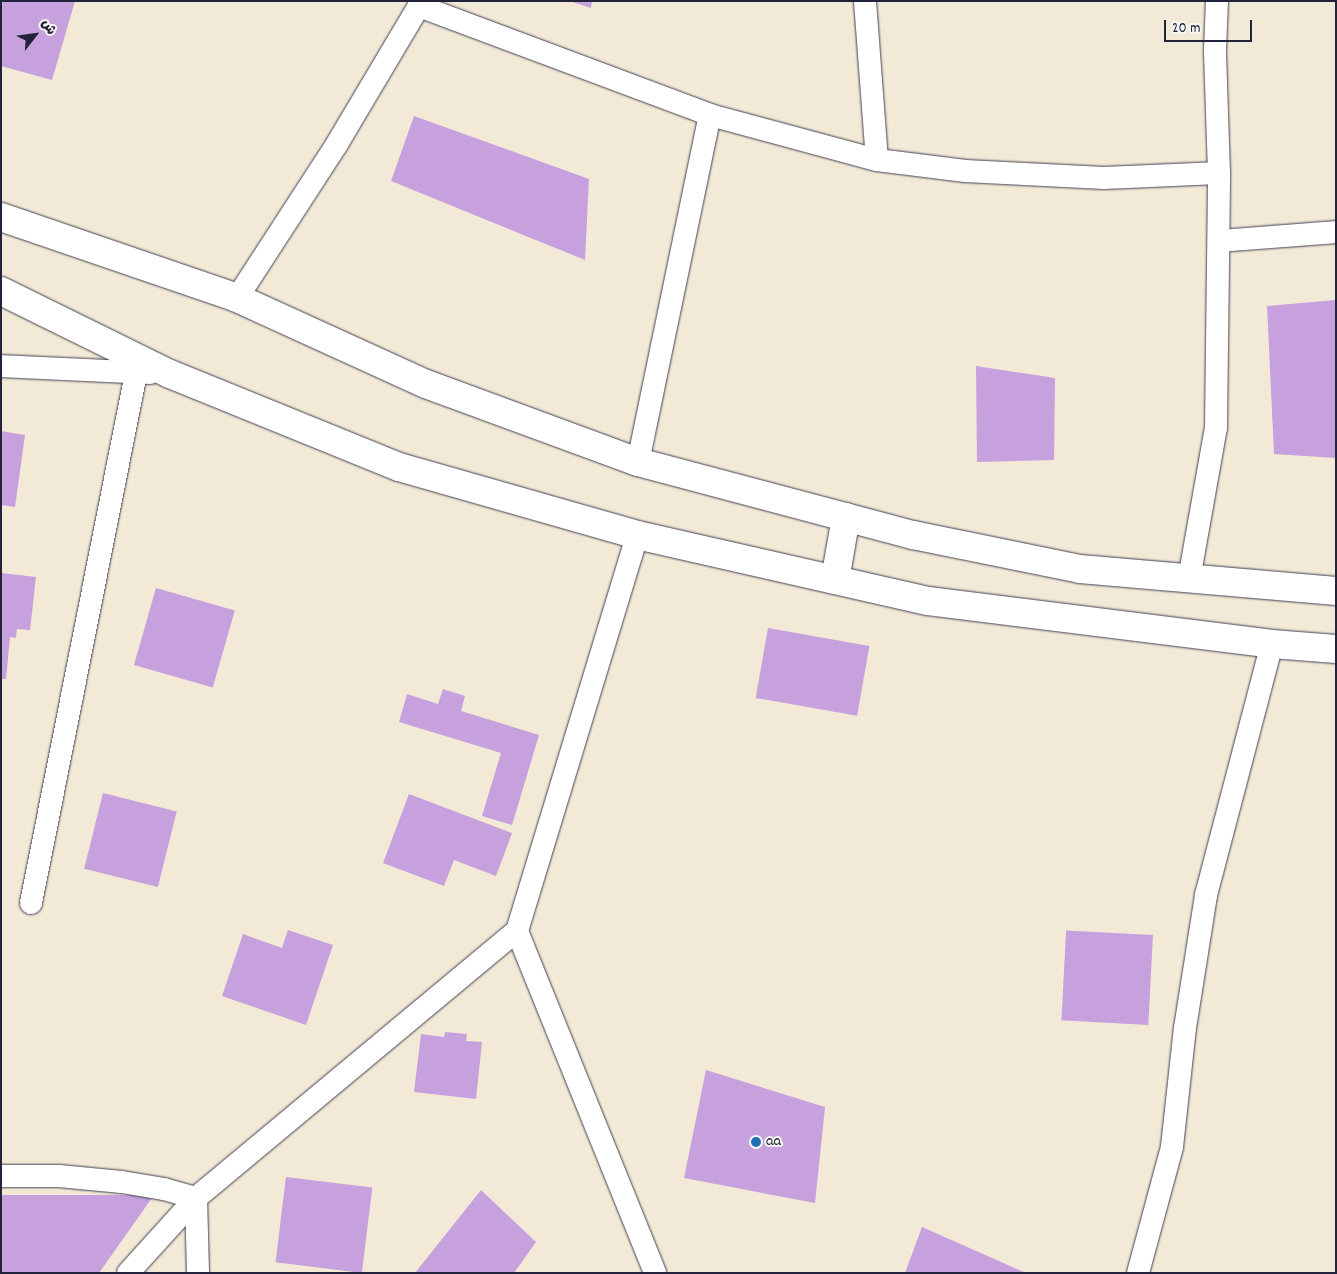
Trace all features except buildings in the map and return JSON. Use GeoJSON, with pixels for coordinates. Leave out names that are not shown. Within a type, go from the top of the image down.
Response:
{"type":"FeatureCollection","features":[{"type":"Feature","properties":{"kind":"main road"},"geometry":{"type":"LineString","coordinates":[[1,217],[237,298],[426,384],[638,462],[913,535],[1080,569],[1336,591]]}},
{"type":"Feature","properties":{"kind":"main road"},"geometry":{"type":"LineString","coordinates":[[1,291],[170,374],[399,467],[637,535],[928,601],[1272,644],[1336,649]]}},
{"type":"Feature","properties":{"kind":"main road"},"geometry":{"type":"LineString","coordinates":[[835,580],[846,517]]}},
{"type":"Feature","properties":{"kind":"street"},"geometry":{"type":"LineString","coordinates":[[866,1],[876,160]]}},
{"type":"Feature","properties":{"kind":"street"},"geometry":{"type":"LineString","coordinates":[[1189,578],[1216,428],[1219,173],[1215,50],[1217,1]]}},
{"type":"Feature","properties":{"kind":"street"},"geometry":{"type":"LineString","coordinates":[[237,298],[337,144],[420,4],[710,115],[876,160],[964,171],[1104,178],[1219,173]]}},
{"type":"Feature","properties":{"kind":"street"},"geometry":{"type":"LineString","coordinates":[[638,462],[710,115]]}},
{"type":"Feature","properties":{"kind":"street"},"geometry":{"type":"LineString","coordinates":[[1218,241],[1336,232]]}},
{"type":"Feature","properties":{"kind":"street"},"geometry":{"type":"LineString","coordinates":[[1,366],[170,374]]}},
{"type":"Feature","properties":{"kind":"street"},"geometry":{"type":"LineString","coordinates":[[31,904],[136,373]]}},
{"type":"Feature","properties":{"kind":"street"},"geometry":{"type":"LineString","coordinates":[[128,1273],[196,1198],[517,932],[637,535]]}},
{"type":"Feature","properties":{"kind":"street"},"geometry":{"type":"LineString","coordinates":[[1138,1273],[1172,1148],[1185,1028],[1206,895],[1272,644]]}},
{"type":"Feature","properties":{"kind":"street"},"geometry":{"type":"LineString","coordinates":[[517,932],[655,1273]]}},
{"type":"Feature","properties":{"kind":"street"},"geometry":{"type":"LineString","coordinates":[[1,1176],[59,1176],[122,1182],[164,1189],[196,1198]]}},
{"type":"Feature","properties":{"kind":"street"},"geometry":{"type":"LineString","coordinates":[[196,1198],[198,1273]]}},
{"type":"Feature","properties":{"kind":"place","name":"aa"},"geometry":{"type":"Point","coordinates":[756,1142]}}]}
